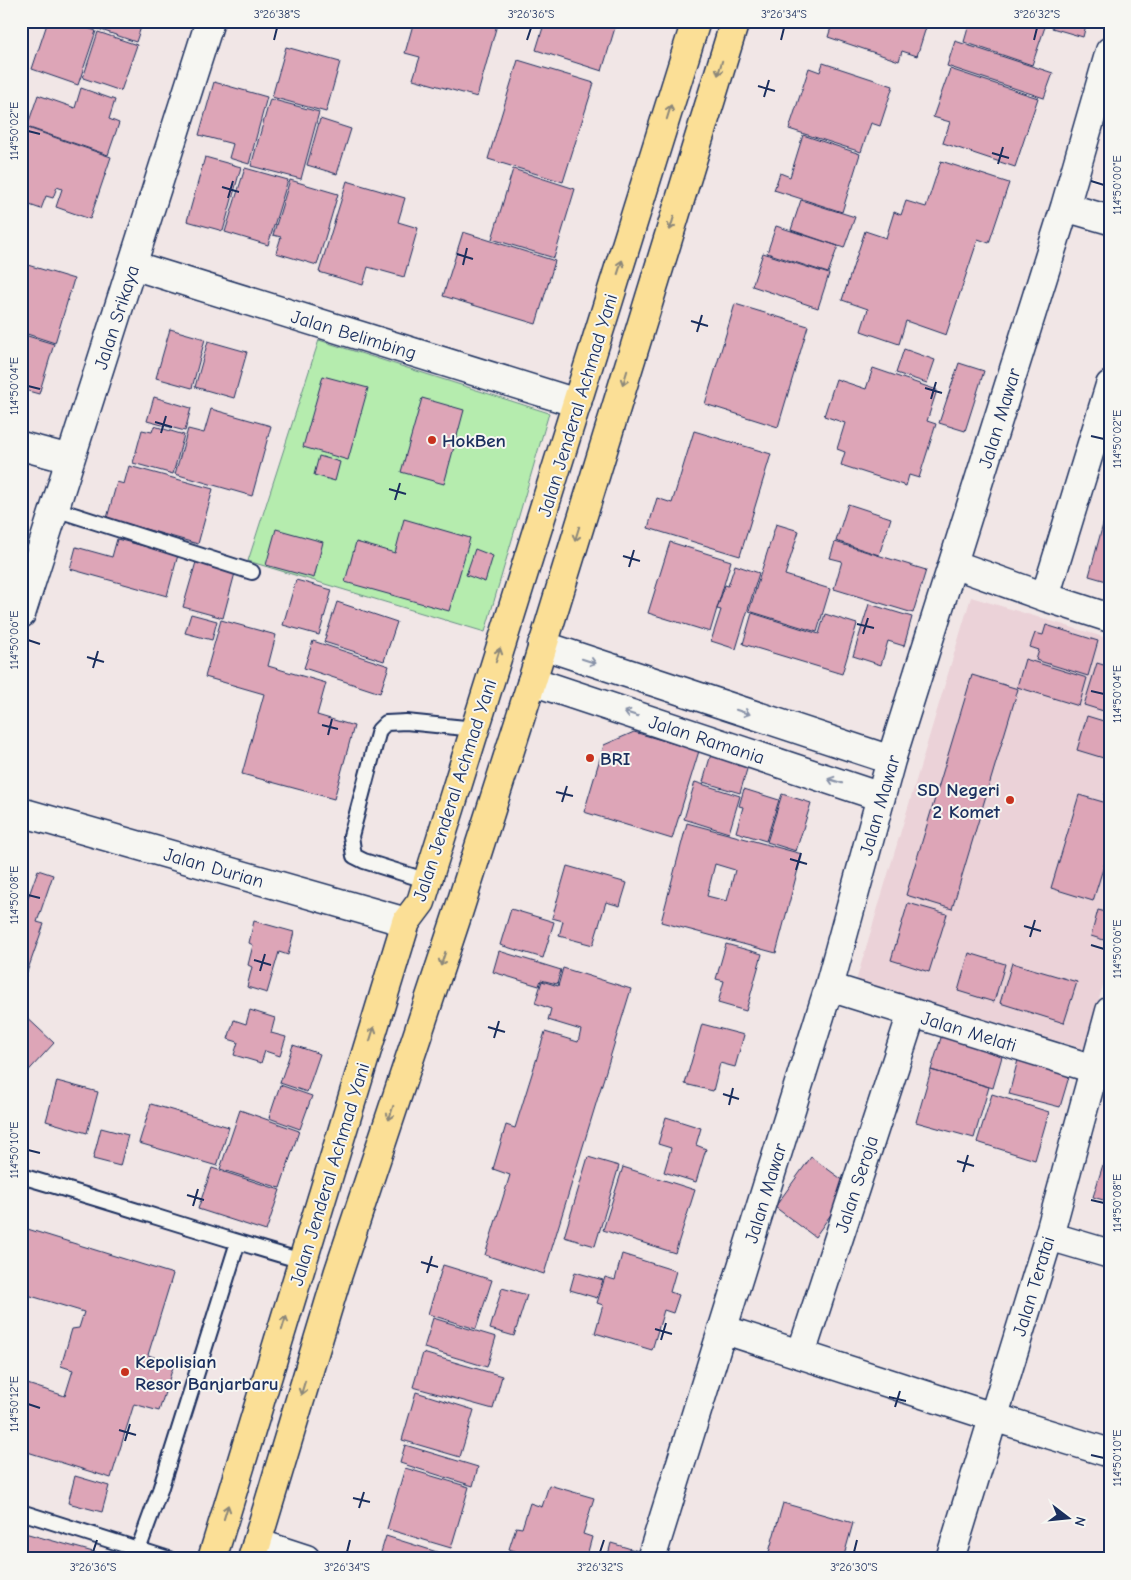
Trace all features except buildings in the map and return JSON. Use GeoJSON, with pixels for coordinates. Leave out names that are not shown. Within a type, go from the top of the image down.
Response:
{"type":"FeatureCollection","features":[{"type":"Feature","properties":{"kind":"highway","name":"Jalan Jenderal Achmad Yani"},"geometry":{"type":"LineString","coordinates":[[212,1559],[302,1261],[475,729],[696,21]]}},
{"type":"Feature","properties":{"kind":"highway","name":"Jalan Jenderal Achmad Yani"},"geometry":{"type":"LineString","coordinates":[[254,1551],[338,1274],[458,913],[532,681],[734,21]]}},
{"type":"Feature","properties":{"kind":"highway"},"geometry":{"type":"LineString","coordinates":[[418,902],[458,913]]}},
{"type":"Feature","properties":{"kind":"highway"},"geometry":{"type":"LineString","coordinates":[[302,1261],[338,1274]]}},
{"type":"Feature","properties":{"kind":"street","name":"Jalan Srikaya"},"geometry":{"type":"LineString","coordinates":[[21,614],[210,21]]}},
{"type":"Feature","properties":{"kind":"street","name":"Jalan Mawar"},"geometry":{"type":"LineString","coordinates":[[651,1559],[829,987],[891,760],[1065,207],[1110,51]]}},
{"type":"Feature","properties":{"kind":"street"},"geometry":{"type":"LineString","coordinates":[[1065,207],[1110,220]]}},
{"type":"Feature","properties":{"kind":"street","name":"Jalan Belimbing"},"geometry":{"type":"LineString","coordinates":[[132,266],[577,403]]}},
{"type":"Feature","properties":{"kind":"street"},"geometry":{"type":"LineString","coordinates":[[1045,597],[1110,385]]}},
{"type":"Feature","properties":{"kind":"street"},"geometry":{"type":"LineString","coordinates":[[21,446],[70,460]]}},
{"type":"Feature","properties":{"kind":"street"},"geometry":{"type":"LineString","coordinates":[[953,564],[1110,618]]}},
{"type":"Feature","properties":{"kind":"street","name":"Jalan Ramania"},"geometry":{"type":"LineString","coordinates":[[542,645],[891,760]]}},
{"type":"Feature","properties":{"kind":"street","name":"Jalan Ramania"},"geometry":{"type":"LineString","coordinates":[[532,681],[881,796]]}},
{"type":"Feature","properties":{"kind":"street","name":"Jalan Durian"},"geometry":{"type":"LineString","coordinates":[[21,812],[418,902]]}},
{"type":"Feature","properties":{"kind":"street","name":"Jalan Melati"},"geometry":{"type":"LineString","coordinates":[[829,987],[1102,1072]]}},
{"type":"Feature","properties":{"kind":"street","name":"Jalan Teratai"},"geometry":{"type":"LineString","coordinates":[[950,1559],[1049,1236],[1102,1072],[1110,1011]]}},
{"type":"Feature","properties":{"kind":"street","name":"Jalan Seroja"},"geometry":{"type":"LineString","coordinates":[[801,1354],[912,1013]]}},
{"type":"Feature","properties":{"kind":"street"},"geometry":{"type":"LineString","coordinates":[[1049,1236],[1110,1254]]}},
{"type":"Feature","properties":{"kind":"street"},"geometry":{"type":"LineString","coordinates":[[722,1328],[993,1417],[1110,1453]]}},
{"type":"Feature","properties":{"kind":"street"},"geometry":{"type":"LineString","coordinates":[[254,1551],[306,1559]]}},
{"type":"Feature","properties":{"kind":"lane"},"geometry":{"type":"LineString","coordinates":[[55,509],[252,572]]}},
{"type":"Feature","properties":{"kind":"lane"},"geometry":{"type":"LineString","coordinates":[[418,902],[364,861],[354,856],[351,836],[379,730],[386,723],[406,722],[475,729]]}},
{"type":"Feature","properties":{"kind":"lane"},"geometry":{"type":"LineString","coordinates":[[21,1176],[101,1198],[302,1261]]}},
{"type":"Feature","properties":{"kind":"lane"},"geometry":{"type":"LineString","coordinates":[[138,1550],[160,1490],[238,1242]]}},
{"type":"Feature","properties":{"kind":"lane"},"geometry":{"type":"LineString","coordinates":[[21,1512],[169,1559]]}},
{"type":"Feature","properties":{"kind":"shaded area","name":"SD Negeri 2 Komet"},"geometry":{"type":"Polygon","coordinates":[[[971,597],[1110,639],[1110,962],[1084,1049],[856,981],[971,597]]]}},
{"type":"Feature","properties":{"kind":"green space"},"geometry":{"type":"Polygon","coordinates":[[[319,340],[549,413],[485,632],[248,561],[319,340]]]}},
{"type":"Feature","properties":{"kind":"place","name":"HokBen"},"geometry":{"type":"Point","coordinates":[432,440]}},
{"type":"Feature","properties":{"kind":"place","name":"BRI"},"geometry":{"type":"Point","coordinates":[590,758]}},
{"type":"Feature","properties":{"kind":"place","name":"SD Negeri 2 Komet"},"geometry":{"type":"Point","coordinates":[1010,800]}},
{"type":"Feature","properties":{"kind":"place","name":"Kepolisian Resor Banjarbaru"},"geometry":{"type":"Point","coordinates":[125,1372]}}]}
